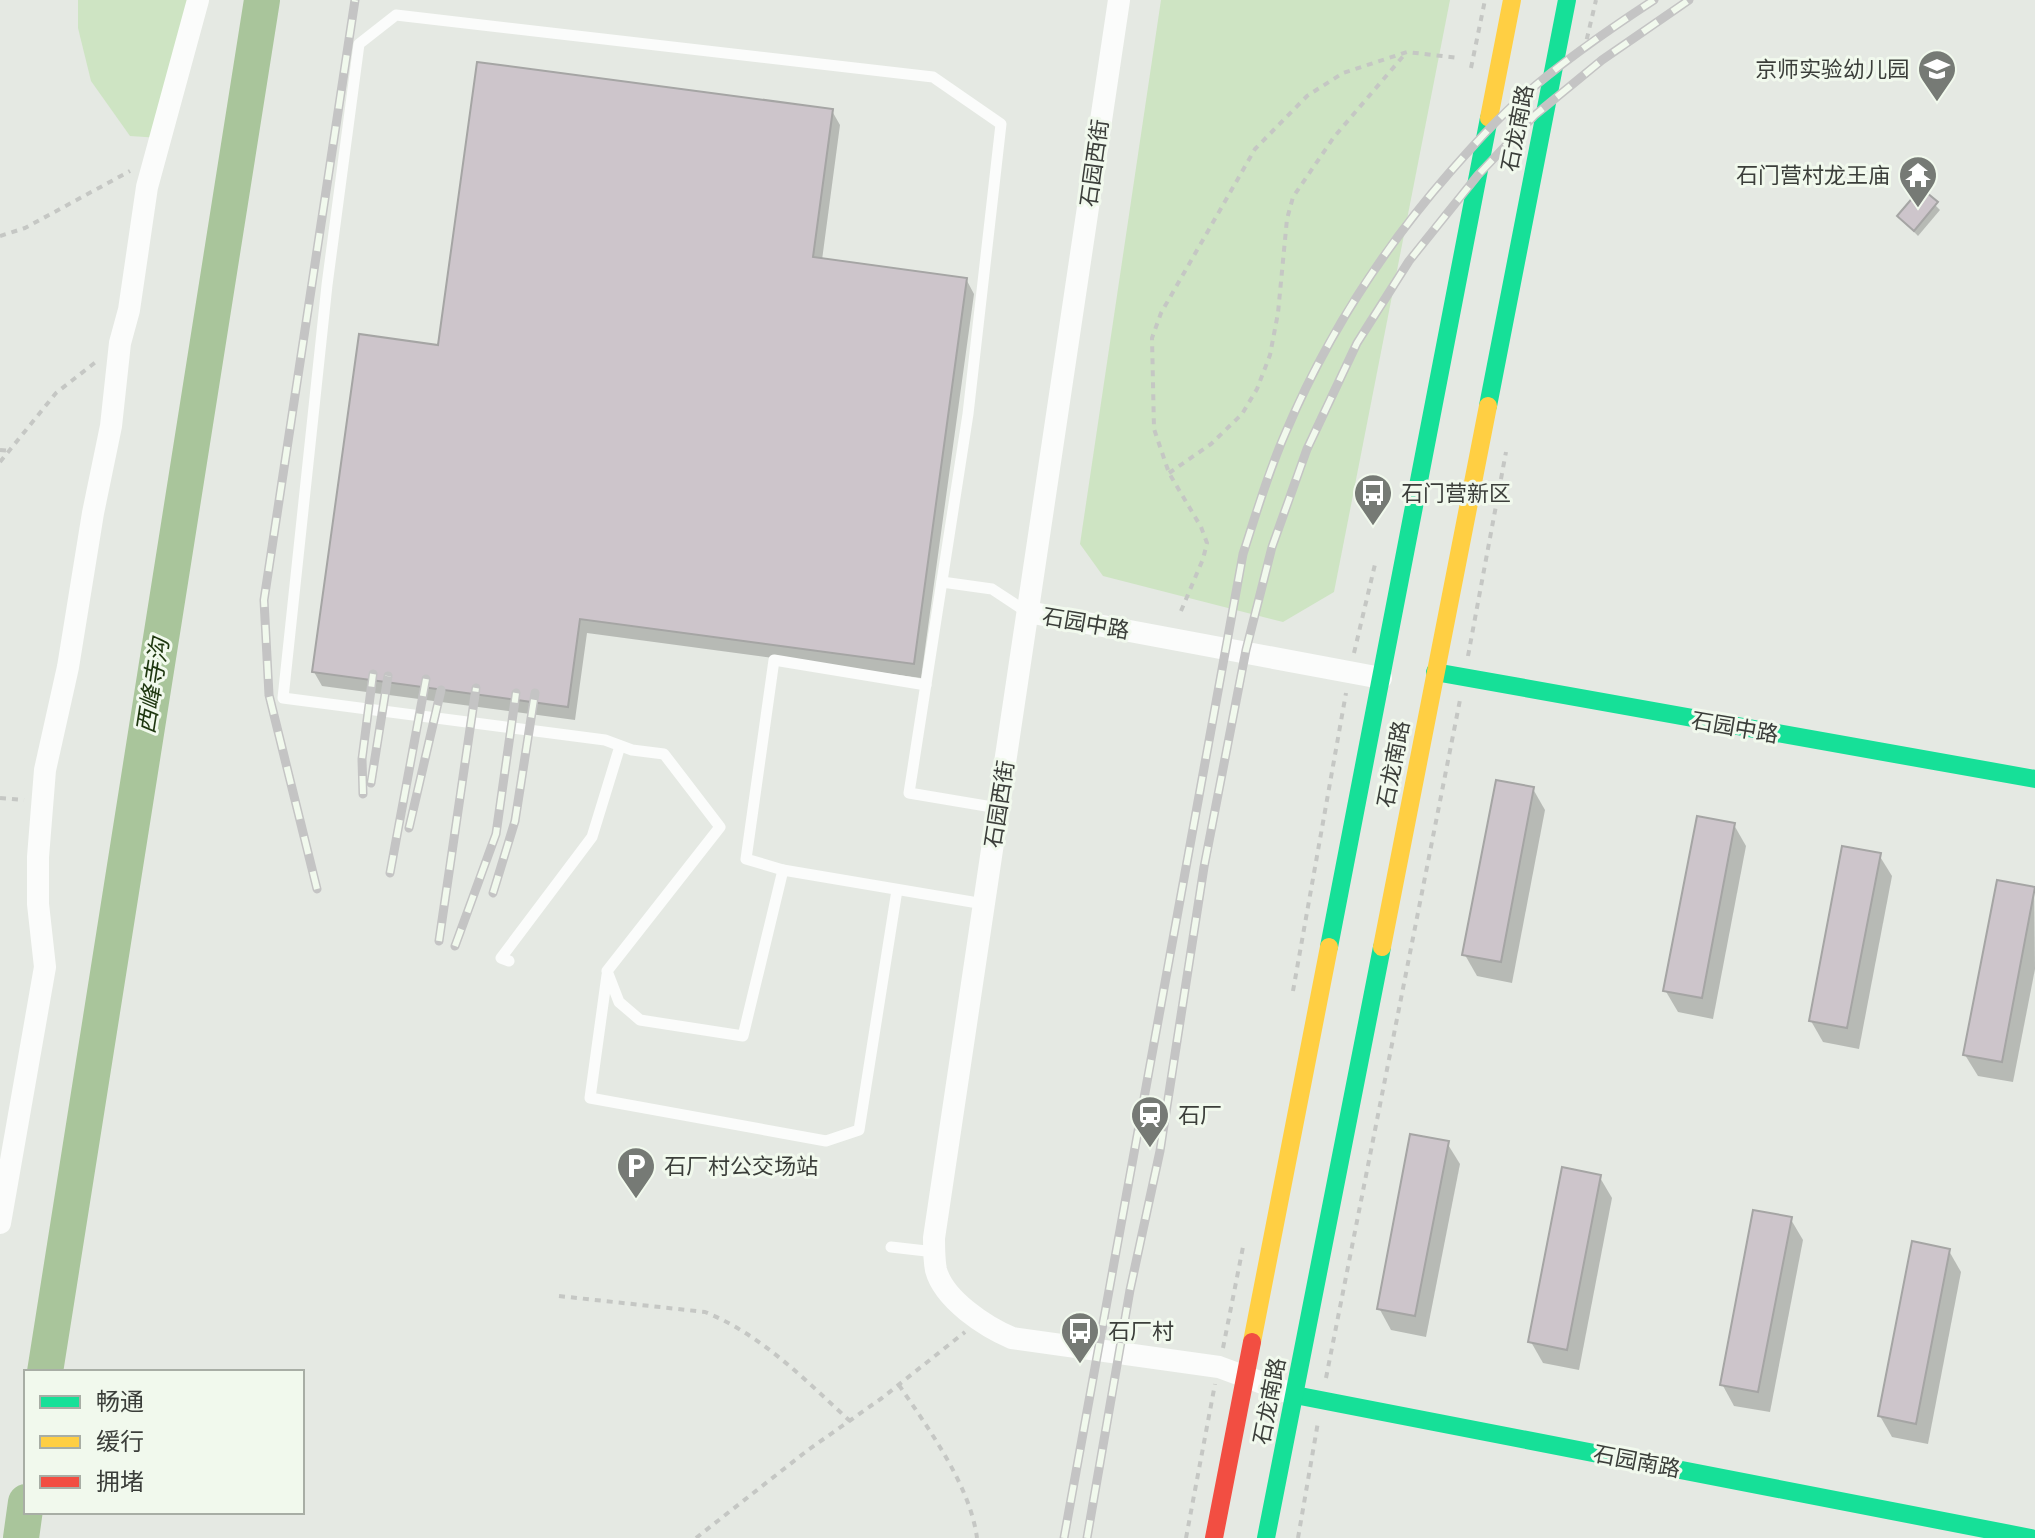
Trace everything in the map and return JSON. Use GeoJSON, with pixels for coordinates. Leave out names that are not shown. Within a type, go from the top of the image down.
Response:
{"type":"FeatureCollection","features":[{"type":"Feature","properties":{"kind":"main road","name":"石龙南路"},"geometry":{"type":"LineString","coordinates":[[1214,1538],[1512,0]]}},
{"type":"Feature","properties":{"kind":"main road","name":"石龙南路"},"geometry":{"type":"LineString","coordinates":[[1266,1538],[1567,0]]}},
{"type":"Feature","properties":{"kind":"main road","name":"石园中路"},"geometry":{"type":"LineString","coordinates":[[1435,672],[2035,779]]}},
{"type":"Feature","properties":{"kind":"main road","name":"石园南路"},"geometry":{"type":"LineString","coordinates":[[1295,1395],[2031,1538]]}},
{"type":"Feature","properties":{"kind":"street"},"geometry":{"type":"LineString","coordinates":[[0,1223],[45,967],[38,904],[38,857],[45,770],[68,667],[93,513],[111,426],[120,343],[129,310],[147,187],[198,0]]}},
{"type":"Feature","properties":{"kind":"street","name":"石园西街"},"geometry":{"type":"LineString","coordinates":[[1119,0],[934,1238],[936,1272],[951,1294],[979,1320],[990,1329],[1012,1338],[1219,1367],[1246,1376]]}},
{"type":"Feature","properties":{"kind":"street","name":"石园中路"},"geometry":{"type":"LineString","coordinates":[[1028,612],[1381,678]]}},
{"type":"Feature","properties":{"kind":"street","name":"石园南路"},"geometry":{"type":"LineString","coordinates":[[1246,1376],[1295,1395]]}},
{"type":"Feature","properties":{"kind":"lane"},"geometry":{"type":"LineString","coordinates":[[897,890],[859,1130],[826,1141],[590,1098],[607,971],[720,827],[664,754],[632,750],[605,740],[283,698],[327,285],[359,44],[396,15],[933,77],[1001,124],[968,414],[909,793],[998,808]]}},
{"type":"Feature","properties":{"kind":"lane"},"geometry":{"type":"LineString","coordinates":[[942,582],[992,589],[1028,612]]}},
{"type":"Feature","properties":{"kind":"lane"},"geometry":{"type":"LineString","coordinates":[[926,685],[774,660],[746,859],[783,870],[984,904]]}},
{"type":"Feature","properties":{"kind":"lane"},"geometry":{"type":"LineString","coordinates":[[509,961],[501,958],[592,837],[620,746]]}},
{"type":"Feature","properties":{"kind":"lane"},"geometry":{"type":"LineString","coordinates":[[607,971],[619,1002],[640,1020],[743,1036],[783,870]]}},
{"type":"Feature","properties":{"kind":"lane"},"geometry":{"type":"LineString","coordinates":[[891,1247],[935,1252]]}},
{"type":"Feature","properties":{"kind":"path"},"geometry":{"type":"LineString","coordinates":[[1470,79],[1485,0]]}},
{"type":"Feature","properties":{"kind":"path"},"geometry":{"type":"LineString","coordinates":[[1581,65],[1596,0]]}},
{"type":"Feature","properties":{"kind":"path"},"geometry":{"type":"LineString","coordinates":[[1181,611],[1207,543],[1169,473],[1154,429],[1152,338],[1161,313],[1255,149],[1307,96],[1343,73],[1407,52],[1459,58]]}},
{"type":"Feature","properties":{"kind":"path"},"geometry":{"type":"LineString","coordinates":[[1169,473],[1211,444],[1242,414],[1257,389],[1270,355],[1278,313],[1287,219],[1293,197],[1334,137],[1407,52]]}},
{"type":"Feature","properties":{"kind":"path"},"geometry":{"type":"LineString","coordinates":[[0,236],[25,228],[155,157]]}},
{"type":"Feature","properties":{"kind":"path"},"geometry":{"type":"LineString","coordinates":[[0,462],[56,393],[120,343]]}},
{"type":"Feature","properties":{"kind":"path"},"geometry":{"type":"LineString","coordinates":[[1298,1538],[1508,441]]}},
{"type":"Feature","properties":{"kind":"path"},"geometry":{"type":"LineString","coordinates":[[0,450],[11,451]]}},
{"type":"Feature","properties":{"kind":"path"},"geometry":{"type":"LineString","coordinates":[[1291,1001],[1349,673],[1377,559]]}},
{"type":"Feature","properties":{"kind":"path"},"geometry":{"type":"LineString","coordinates":[[1186,1538],[1246,1235]]}},
{"type":"Feature","properties":{"kind":"path"},"geometry":{"type":"LineString","coordinates":[[559,1296],[705,1312],[727,1321],[759,1342],[850,1421]]}},
{"type":"Feature","properties":{"kind":"path"},"geometry":{"type":"LineString","coordinates":[[696,1538],[899,1385],[979,1320]]}},
{"type":"Feature","properties":{"kind":"path"},"geometry":{"type":"LineString","coordinates":[[899,1385],[937,1440],[963,1494],[977,1538]]}},
{"type":"Feature","properties":{"kind":"green space"},"geometry":{"type":"Polygon","coordinates":[[[78,0],[191,0],[160,138],[130,136],[91,81],[78,28],[78,0]]]}},
{"type":"Feature","properties":{"kind":"green space"},"geometry":{"type":"Polygon","coordinates":[[[1161,0],[1450,0],[1334,592],[1283,622],[1103,576],[1080,544],[1161,0]]]}},
{"type":"Feature","properties":{"kind":"building"},"geometry":{"type":"Polygon","coordinates":[[[477,62],[833,109],[813,257],[967,278],[914,664],[580,619],[568,707],[312,672],[359,334],[438,345],[477,62]]]}},
{"type":"Feature","properties":{"kind":"building","name":"石门营村龙王庙"},"geometry":{"type":"Polygon","coordinates":[[[1921,188],[1938,202],[1914,231],[1897,216],[1921,188]]]}},
{"type":"Feature","properties":{"kind":"building"},"geometry":{"type":"Polygon","coordinates":[[[1496,780],[1534,787],[1501,962],[1462,955],[1496,780]]]}},
{"type":"Feature","properties":{"kind":"building"},"geometry":{"type":"Polygon","coordinates":[[[1697,816],[1735,823],[1702,998],[1663,991],[1697,816]]]}},
{"type":"Feature","properties":{"kind":"building"},"geometry":{"type":"Polygon","coordinates":[[[1842,846],[1881,853],[1847,1028],[1809,1021],[1842,846]]]}},
{"type":"Feature","properties":{"kind":"building"},"geometry":{"type":"Polygon","coordinates":[[[1997,880],[2035,887],[2002,1062],[1963,1055],[1997,880]]]}},
{"type":"Feature","properties":{"kind":"building"},"geometry":{"type":"Polygon","coordinates":[[[1410,1134],[1449,1141],[1415,1316],[1377,1309],[1410,1134]]]}},
{"type":"Feature","properties":{"kind":"building"},"geometry":{"type":"Polygon","coordinates":[[[1562,1167],[1601,1175],[1567,1350],[1528,1342],[1562,1167]]]}},
{"type":"Feature","properties":{"kind":"building"},"geometry":{"type":"Polygon","coordinates":[[[1753,1210],[1792,1217],[1758,1392],[1720,1385],[1753,1210]]]}},
{"type":"Feature","properties":{"kind":"building"},"geometry":{"type":"Polygon","coordinates":[[[1912,1241],[1950,1249],[1916,1424],[1878,1416],[1912,1241]]]}},
{"type":"Feature","properties":{"kind":"waterway","name":"西峰寺沟"},"geometry":{"type":"LineString","coordinates":[[45,1370],[262,0]]}},
{"type":"Feature","properties":{"kind":"waterway","name":"西峰寺沟"},"geometry":{"type":"LineString","coordinates":[[21,1538],[24,1514]]}},
{"type":"Feature","properties":{"kind":"railway"},"geometry":{"type":"LineString","coordinates":[[317,889],[269,695],[264,600],[355,0]]}},
{"type":"Feature","properties":{"kind":"railway"},"geometry":{"type":"LineString","coordinates":[[1064,1538],[1243,554],[1273,464],[1301,398],[1337,329],[1378,264],[1425,202],[1476,143],[1522,97],[1586,46],[1654,0]]}},
{"type":"Feature","properties":{"kind":"railway"},"geometry":{"type":"LineString","coordinates":[[1087,1538],[1130,1290],[1160,1151],[1204,867],[1246,650],[1272,547],[1307,449],[1357,343],[1409,261],[1478,175],[1535,115],[1602,60],[1689,0]]}},
{"type":"Feature","properties":{"kind":"railway"},"geometry":{"type":"LineString","coordinates":[[363,794],[362,759],[373,674]]}},
{"type":"Feature","properties":{"kind":"railway"},"geometry":{"type":"LineString","coordinates":[[371,783],[388,676]]}},
{"type":"Feature","properties":{"kind":"railway"},"geometry":{"type":"LineString","coordinates":[[390,873],[426,679]]}},
{"type":"Feature","properties":{"kind":"railway"},"geometry":{"type":"LineString","coordinates":[[439,941],[476,688]]}},
{"type":"Feature","properties":{"kind":"railway"},"geometry":{"type":"LineString","coordinates":[[409,828],[441,690]]}},
{"type":"Feature","properties":{"kind":"railway"},"geometry":{"type":"LineString","coordinates":[[455,946],[496,834],[516,693]]}},
{"type":"Feature","properties":{"kind":"railway"},"geometry":{"type":"LineString","coordinates":[[493,893],[515,821],[535,693]]}},
{"type":"Feature","properties":{"kind":"traffic: fast"},"geometry":{"type":"LineString","coordinates":[[1488,406],[1567,0]]}},
{"type":"Feature","properties":{"kind":"traffic: fast"},"geometry":{"type":"LineString","coordinates":[[1329,947],[1489,118]]}},
{"type":"Feature","properties":{"kind":"traffic: fast"},"geometry":{"type":"LineString","coordinates":[[1435,672],[2035,779]]}},
{"type":"Feature","properties":{"kind":"traffic: fast"},"geometry":{"type":"LineString","coordinates":[[1266,1538],[1382,947]]}},
{"type":"Feature","properties":{"kind":"traffic: fast"},"geometry":{"type":"LineString","coordinates":[[1295,1395],[2031,1538]]}},
{"type":"Feature","properties":{"kind":"traffic: slow"},"geometry":{"type":"LineString","coordinates":[[1489,118],[1512,0]]}},
{"type":"Feature","properties":{"kind":"traffic: slow"},"geometry":{"type":"LineString","coordinates":[[1382,947],[1488,406]]}},
{"type":"Feature","properties":{"kind":"traffic: slow"},"geometry":{"type":"LineString","coordinates":[[1252,1342],[1329,947]]}},
{"type":"Feature","properties":{"kind":"traffic: jam"},"geometry":{"type":"LineString","coordinates":[[1214,1538],[1252,1342]]}},
{"type":"Feature","properties":{"kind":"place","name":"京师实验幼儿园"},"geometry":{"type":"Point","coordinates":[1937,103]}},
{"type":"Feature","properties":{"kind":"place","name":"石门营村龙王庙"},"geometry":{"type":"Point","coordinates":[1918,209]}},
{"type":"Feature","properties":{"kind":"place","name":"石门营新区"},"geometry":{"type":"Point","coordinates":[1373,527]}},
{"type":"Feature","properties":{"kind":"place","name":"石厂"},"geometry":{"type":"Point","coordinates":[1150,1149]}},
{"type":"Feature","properties":{"kind":"place","name":"石厂村公交场站"},"geometry":{"type":"Point","coordinates":[636,1200]}},
{"type":"Feature","properties":{"kind":"place","name":"石厂村"},"geometry":{"type":"Point","coordinates":[1080,1365]}}]}
